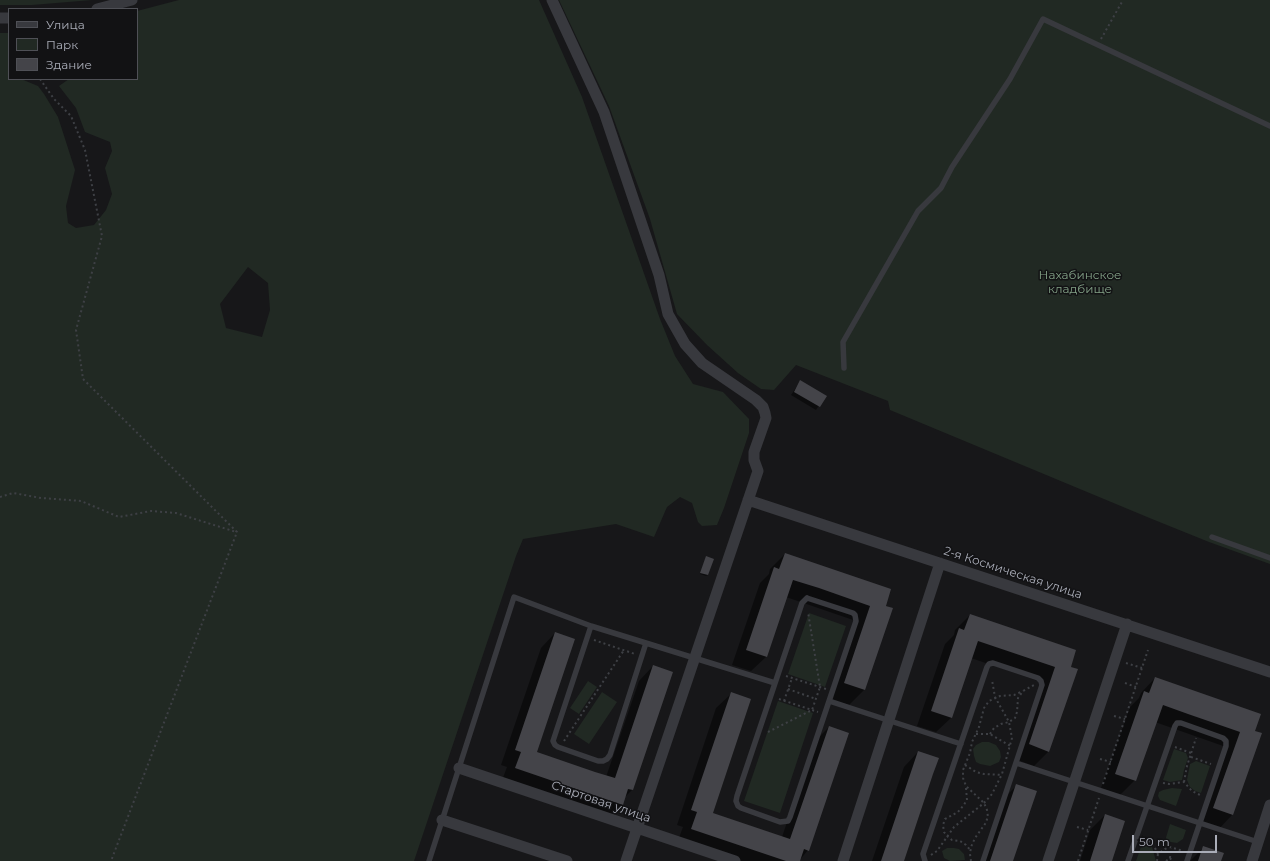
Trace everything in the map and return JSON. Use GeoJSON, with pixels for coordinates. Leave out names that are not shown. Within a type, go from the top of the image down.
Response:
{"type":"FeatureCollection","features":[{"type":"Feature","properties":{"kind":"street"},"geometry":{"type":"LineString","coordinates":[[101,8],[132,0]]}},
{"type":"Feature","properties":{"kind":"street"},"geometry":{"type":"LineString","coordinates":[[552,0],[604,112],[659,275],[668,314],[685,344],[702,363],[756,400],[763,407],[766,418],[754,452],[754,460],[758,471],[626,861]]}},
{"type":"Feature","properties":{"kind":"street","name":"2-я Космическая улица"},"geometry":{"type":"LineString","coordinates":[[748,500],[1270,672]]}},
{"type":"Feature","properties":{"kind":"street"},"geometry":{"type":"LineString","coordinates":[[843,861],[940,563]]}},
{"type":"Feature","properties":{"kind":"street"},"geometry":{"type":"LineString","coordinates":[[1048,861],[1127,624]]}},
{"type":"Feature","properties":{"kind":"street","name":"Стартовая улица"},"geometry":{"type":"LineString","coordinates":[[459,768],[735,861]]}},
{"type":"Feature","properties":{"kind":"street"},"geometry":{"type":"LineString","coordinates":[[1252,861],[1270,805]]}},
{"type":"Feature","properties":{"kind":"street"},"geometry":{"type":"LineString","coordinates":[[442,820],[567,861]]}},
{"type":"Feature","properties":{"kind":"lane"},"geometry":{"type":"LineString","coordinates":[[844,368],[843,342],[918,211],[940,188],[952,167],[1010,79],[1043,19],[1270,126]]}},
{"type":"Feature","properties":{"kind":"lane"},"geometry":{"type":"LineString","coordinates":[[1212,537],[1270,558]]}},
{"type":"Feature","properties":{"kind":"lane"},"geometry":{"type":"LineString","coordinates":[[429,861],[514,597],[591,626],[775,683]]}},
{"type":"Feature","properties":{"kind":"lane"},"geometry":{"type":"LineString","coordinates":[[806,599],[811,599],[855,615],[857,618],[825,714],[790,816],[788,820],[784,822],[780,822],[741,808],[738,806],[736,801],[736,796],[778,673],[802,603],[806,599]]}},
{"type":"Feature","properties":{"kind":"lane"},"geometry":{"type":"LineString","coordinates":[[591,626],[554,736],[554,745],[598,761],[607,759],[610,755],[646,643]]}},
{"type":"Feature","properties":{"kind":"lane"},"geometry":{"type":"LineString","coordinates":[[924,860],[923,854],[987,667],[993,663],[1038,678],[1042,685],[983,861]]}},
{"type":"Feature","properties":{"kind":"lane"},"geometry":{"type":"LineString","coordinates":[[829,701],[961,744]]}},
{"type":"Feature","properties":{"kind":"lane"},"geometry":{"type":"LineString","coordinates":[[1128,861],[1177,723],[1199,729],[1223,738],[1226,741],[1226,746],[1187,861]]}},
{"type":"Feature","properties":{"kind":"lane"},"geometry":{"type":"LineString","coordinates":[[1016,763],[1258,842]]}},
{"type":"Feature","properties":{"kind":"path"},"geometry":{"type":"LineString","coordinates":[[1097,45],[1123,0]]}},
{"type":"Feature","properties":{"kind":"path"},"geometry":{"type":"LineString","coordinates":[[41,80],[54,99],[71,116],[85,150],[102,236],[76,330],[83,379],[197,490],[237,532]]}},
{"type":"Feature","properties":{"kind":"path"},"geometry":{"type":"LineString","coordinates":[[0,497],[14,493],[41,498],[81,501],[119,517],[151,510],[176,513],[237,532]]}},
{"type":"Feature","properties":{"kind":"path"},"geometry":{"type":"LineString","coordinates":[[111,861],[237,532]]}},
{"type":"Feature","properties":{"kind":"path"},"geometry":{"type":"LineString","coordinates":[[756,737],[812,710],[816,699],[820,687],[806,599]]}},
{"type":"Feature","properties":{"kind":"path"},"geometry":{"type":"LineString","coordinates":[[587,638],[642,656]]}},
{"type":"Feature","properties":{"kind":"path"},"geometry":{"type":"LineString","coordinates":[[560,748],[624,650]]}},
{"type":"Feature","properties":{"kind":"path"},"geometry":{"type":"LineString","coordinates":[[1078,861],[1148,650]]}},
{"type":"Feature","properties":{"kind":"path"},"geometry":{"type":"LineString","coordinates":[[1116,659],[1142,668]]}},
{"type":"Feature","properties":{"kind":"path"},"geometry":{"type":"LineString","coordinates":[[924,860],[937,851],[954,827],[984,803],[992,794],[1002,774],[1012,738],[1009,722],[995,697],[990,664]]}},
{"type":"Feature","properties":{"kind":"path"},"geometry":{"type":"LineString","coordinates":[[778,673],[832,692]]}},
{"type":"Feature","properties":{"kind":"path"},"geometry":{"type":"LineString","coordinates":[[784,701],[792,678]]}},
{"type":"Feature","properties":{"kind":"path"},"geometry":{"type":"LineString","coordinates":[[970,851],[966,845],[960,841],[952,840],[947,836],[944,832],[943,825],[945,819],[958,812],[966,800],[966,786],[963,778],[963,770],[975,734],[980,727],[984,708],[989,701],[995,697],[1014,695],[1041,681]]}},
{"type":"Feature","properties":{"kind":"path"},"geometry":{"type":"LineString","coordinates":[[1125,683],[1136,687]]}},
{"type":"Feature","properties":{"kind":"path"},"geometry":{"type":"LineString","coordinates":[[788,689],[816,699]]}},
{"type":"Feature","properties":{"kind":"path"},"geometry":{"type":"LineString","coordinates":[[990,734],[994,728],[1015,718],[1018,698],[1023,691]]}},
{"type":"Feature","properties":{"kind":"path"},"geometry":{"type":"LineString","coordinates":[[770,696],[825,714]]}},
{"type":"Feature","properties":{"kind":"path"},"geometry":{"type":"LineString","coordinates":[[1114,716],[1125,719]]}},
{"type":"Feature","properties":{"kind":"path"},"geometry":{"type":"LineString","coordinates":[[966,729],[975,734],[990,734],[1011,746],[1020,749]]}},
{"type":"Feature","properties":{"kind":"path"},"geometry":{"type":"LineString","coordinates":[[1184,782],[1187,766],[1199,729]]}},
{"type":"Feature","properties":{"kind":"path"},"geometry":{"type":"LineString","coordinates":[[1168,745],[1191,752]]}},
{"type":"Feature","properties":{"kind":"path"},"geometry":{"type":"LineString","coordinates":[[1190,757],[1219,767]]}},
{"type":"Feature","properties":{"kind":"path"},"geometry":{"type":"LineString","coordinates":[[956,758],[976,772],[984,774],[1002,774],[1011,777]]}},
{"type":"Feature","properties":{"kind":"path"},"geometry":{"type":"LineString","coordinates":[[1100,759],[1111,762]]}},
{"type":"Feature","properties":{"kind":"path"},"geometry":{"type":"LineString","coordinates":[[1156,781],[1169,784],[1184,782]]}},
{"type":"Feature","properties":{"kind":"path"},"geometry":{"type":"LineString","coordinates":[[1184,782],[1192,791],[1209,798]]}},
{"type":"Feature","properties":{"kind":"path"},"geometry":{"type":"LineString","coordinates":[[966,786],[984,803],[988,817],[975,838],[970,851],[971,861]]}},
{"type":"Feature","properties":{"kind":"path"},"geometry":{"type":"LineString","coordinates":[[1077,827],[1088,830]]}},
{"type":"Feature","properties":{"kind":"path"},"geometry":{"type":"LineString","coordinates":[[1137,836],[1150,842],[1154,846],[1158,854],[1158,861]]}},
{"type":"Feature","properties":{"kind":"path"},"geometry":{"type":"LineString","coordinates":[[1158,854],[1165,849],[1171,848],[1190,853]]}},
{"type":"Feature","properties":{"kind":"path"},"geometry":{"type":"LineString","coordinates":[[1171,848],[1170,858],[1172,861]]}},
{"type":"Feature","properties":{"kind":"path"},"geometry":{"type":"LineString","coordinates":[[1166,861],[1170,858]]}},
{"type":"Feature","properties":{"kind":"green space"},"geometry":{"type":"Polygon","coordinates":[[[0,0],[92,0],[32,5],[0,5],[0,0]]]}},
{"type":"Feature","properties":{"kind":"green space"},"geometry":{"type":"Polygon","coordinates":[[[179,0],[539,0],[582,97],[660,319],[675,356],[693,384],[723,392],[749,419],[749,433],[717,525],[702,526],[698,522],[692,503],[680,497],[667,507],[654,537],[616,524],[523,539],[414,861],[0,861],[0,33],[8,33],[8,80],[23,80],[38,86],[58,117],[75,170],[66,206],[68,223],[76,228],[94,225],[106,210],[112,194],[105,168],[112,151],[110,142],[85,132],[76,108],[59,86],[68,80],[138,80],[138,11],[179,0]],[[248,267],[220,304],[226,328],[262,337],[270,310],[268,283],[248,267]]]}},
{"type":"Feature","properties":{"kind":"green space","name":"Нахабинское кладбище"},"geometry":{"type":"Polygon","coordinates":[[[559,0],[1270,0],[1270,564],[1152,519],[890,410],[888,401],[796,365],[774,390],[761,389],[738,373],[707,345],[677,314],[650,219],[609,106],[559,0]]]}},
{"type":"Feature","properties":{"kind":"green space"},"geometry":{"type":"Polygon","coordinates":[[[809,613],[846,626],[825,687],[788,674],[809,613]]]}},
{"type":"Feature","properties":{"kind":"green space"},"geometry":{"type":"Polygon","coordinates":[[[588,681],[597,687],[579,714],[570,708],[588,681]]]}},
{"type":"Feature","properties":{"kind":"green space"},"geometry":{"type":"Polygon","coordinates":[[[602,692],[617,702],[589,744],[574,734],[602,692]]]}},
{"type":"Feature","properties":{"kind":"green space"},"geometry":{"type":"Polygon","coordinates":[[[778,701],[813,713],[780,813],[744,801],[778,701]]]}},
{"type":"Feature","properties":{"kind":"green space"},"geometry":{"type":"Polygon","coordinates":[[[982,742],[989,742],[996,745],[1000,751],[1001,757],[999,762],[990,766],[976,762],[973,749],[976,745],[982,742]]]}},
{"type":"Feature","properties":{"kind":"green space"},"geometry":{"type":"Polygon","coordinates":[[[1174,749],[1186,753],[1188,758],[1182,780],[1170,782],[1163,780],[1174,749]]]}},
{"type":"Feature","properties":{"kind":"green space"},"geometry":{"type":"Polygon","coordinates":[[[1196,761],[1210,766],[1201,793],[1190,787],[1187,780],[1190,764],[1196,761]]]}},
{"type":"Feature","properties":{"kind":"green space"},"geometry":{"type":"Polygon","coordinates":[[[1172,788],[1182,789],[1176,806],[1160,800],[1158,796],[1159,792],[1172,788]]]}},
{"type":"Feature","properties":{"kind":"green space"},"geometry":{"type":"Polygon","coordinates":[[[1170,824],[1186,830],[1183,839],[1177,843],[1165,841],[1170,824]]]}},
{"type":"Feature","properties":{"kind":"green space"},"geometry":{"type":"Polygon","coordinates":[[[1143,841],[1152,847],[1156,861],[1136,861],[1143,841]]]}},
{"type":"Feature","properties":{"kind":"green space"},"geometry":{"type":"Polygon","coordinates":[[[947,848],[959,849],[964,854],[965,860],[950,861],[944,858],[942,851],[947,848]]]}},
{"type":"Feature","properties":{"kind":"building"},"geometry":{"type":"Polygon","coordinates":[[[800,380],[827,396],[820,407],[794,392],[800,380]]]}},
{"type":"Feature","properties":{"kind":"building"},"geometry":{"type":"Polygon","coordinates":[[[785,553],[891,589],[886,606],[893,608],[865,690],[844,683],[870,606],[819,588],[793,580],[767,657],[746,650],[774,567],[779,569],[785,553]]]}},
{"type":"Feature","properties":{"kind":"building"},"geometry":{"type":"Polygon","coordinates":[[[706,556],[714,559],[708,575],[700,573],[706,556]]]}},
{"type":"Feature","properties":{"kind":"building"},"geometry":{"type":"Polygon","coordinates":[[[970,614],[1076,650],[1071,667],[1078,669],[1049,752],[1029,744],[1055,667],[978,641],[952,718],[931,711],[959,628],[964,630],[970,614]]]}},
{"type":"Feature","properties":{"kind":"building"},"geometry":{"type":"Polygon","coordinates":[[[555,632],[575,639],[537,752],[595,772],[615,778],[653,665],[673,672],[633,790],[628,789],[623,805],[515,768],[521,752],[515,750],[555,632]]]}},
{"type":"Feature","properties":{"kind":"building"},"geometry":{"type":"Polygon","coordinates":[[[1155,677],[1261,714],[1255,731],[1262,733],[1233,815],[1213,808],[1240,732],[1163,705],[1136,781],[1115,774],[1144,691],[1149,693],[1155,677]]]}},
{"type":"Feature","properties":{"kind":"building"},"geometry":{"type":"Polygon","coordinates":[[[731,692],[751,699],[713,813],[790,839],[829,726],[849,733],[809,851],[804,849],[800,861],[786,861],[691,829],[697,812],[691,810],[731,692]]]}},
{"type":"Feature","properties":{"kind":"building"},"geometry":{"type":"Polygon","coordinates":[[[918,751],[939,758],[904,861],[881,861],[918,751]]]}},
{"type":"Feature","properties":{"kind":"building"},"geometry":{"type":"Polygon","coordinates":[[[1016,784],[1037,791],[1013,861],[990,861],[1016,784]]]}},
{"type":"Feature","properties":{"kind":"building"},"geometry":{"type":"Polygon","coordinates":[[[1105,814],[1125,821],[1112,861],[1090,861],[1105,814]]]}},
{"type":"Feature","properties":{"kind":"building"},"geometry":{"type":"Polygon","coordinates":[[[1203,846],[1224,853],[1221,861],[1198,861],[1203,846]]]}}]}
